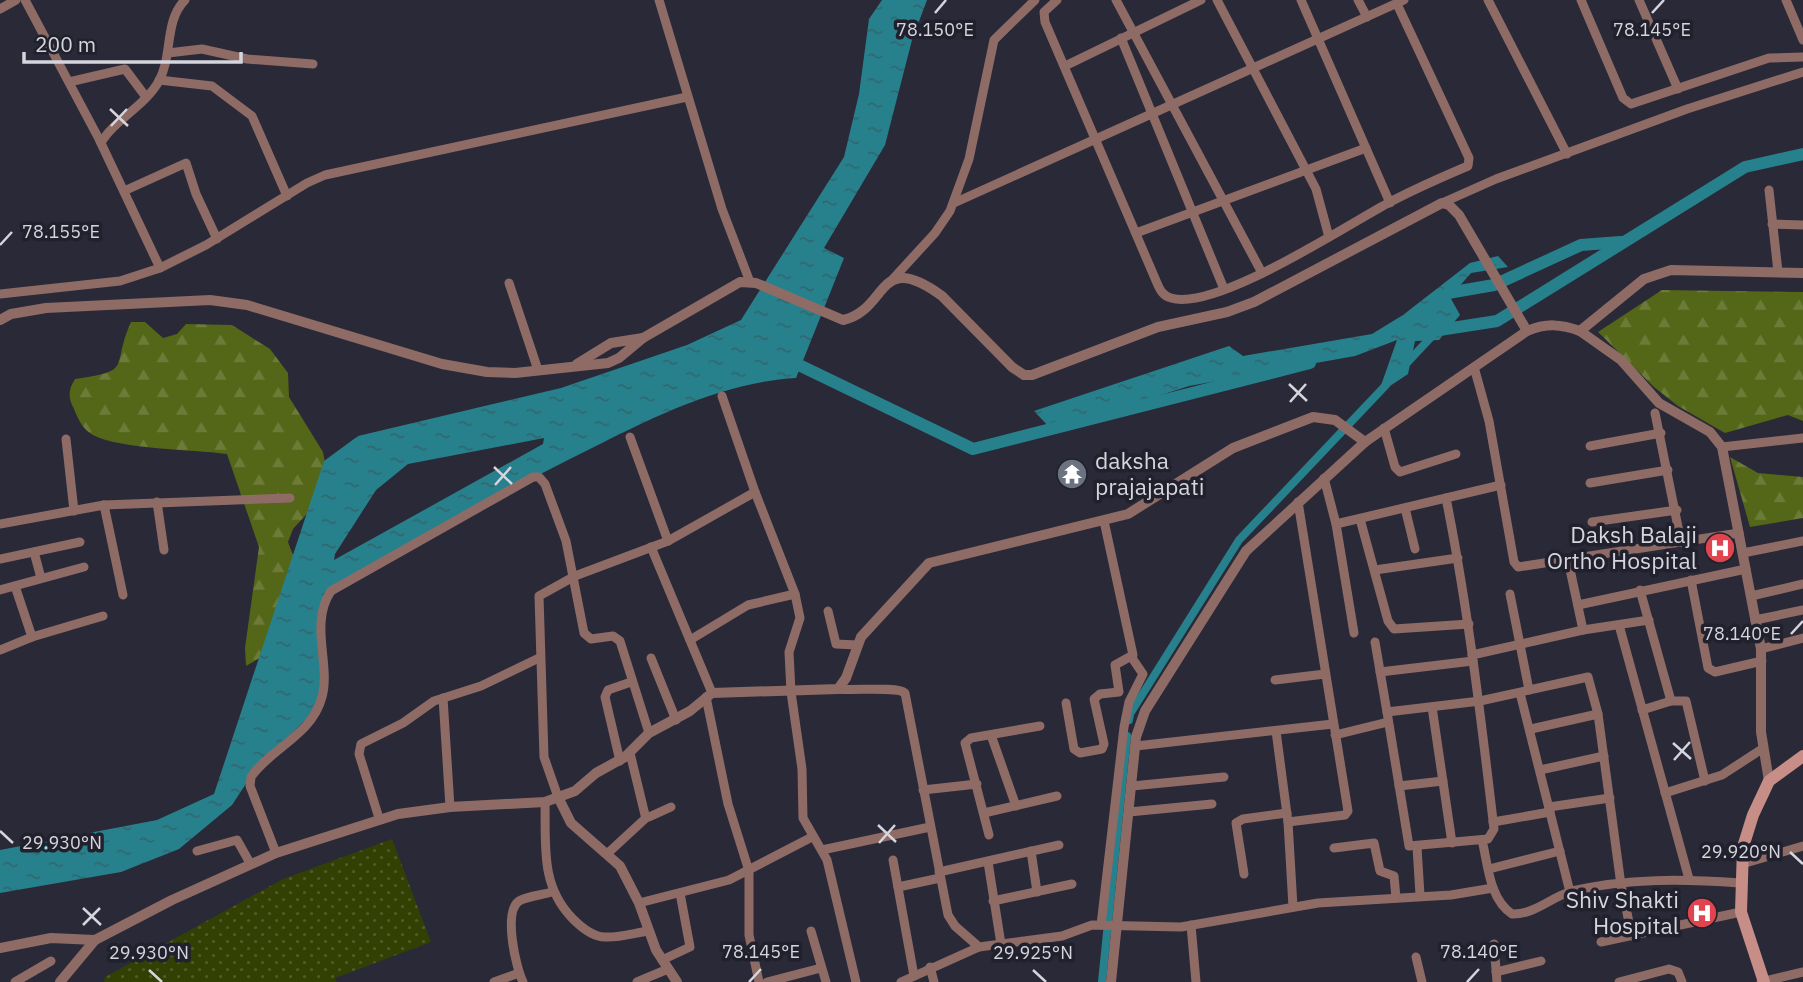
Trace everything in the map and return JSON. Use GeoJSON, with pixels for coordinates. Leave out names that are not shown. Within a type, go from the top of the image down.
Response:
{"type":"FeatureCollection","features":[{"type":"Feature","properties":{"kind":"main road"},"geometry":{"type":"LineString","coordinates":[[1763,982],[1741,912],[1742,864],[1753,815],[1769,781],[1803,756]]}},
{"type":"Feature","properties":{"kind":"street"},"geometry":{"type":"LineString","coordinates":[[0,9],[16,0]]}},
{"type":"Feature","properties":{"kind":"street"},"geometry":{"type":"LineString","coordinates":[[25,0],[101,143],[160,268]]}},
{"type":"Feature","properties":{"kind":"street"},"geometry":{"type":"LineString","coordinates":[[101,143],[107,131],[125,119],[159,80],[168,53],[173,17],[185,0]]}},
{"type":"Feature","properties":{"kind":"street"},"geometry":{"type":"LineString","coordinates":[[659,0],[722,209],[753,282]]}},
{"type":"Feature","properties":{"kind":"street"},"geometry":{"type":"LineString","coordinates":[[0,320],[10,314],[46,308],[210,300],[247,305],[442,364],[487,372],[538,370],[577,363],[608,363],[619,358],[643,338],[731,285],[753,282],[828,315],[843,320],[850,318],[891,281],[935,233],[954,203],[969,159],[994,40],[1035,0]]}},
{"type":"Feature","properties":{"kind":"street"},"geometry":{"type":"LineString","coordinates":[[954,203],[1097,138],[1401,2],[1470,163],[1390,202],[1262,273],[1224,289],[1184,299],[1165,296],[1136,233],[1097,138],[1043,17],[1044,12],[1057,0]]}},
{"type":"Feature","properties":{"kind":"street"},"geometry":{"type":"LineString","coordinates":[[1116,0],[1262,273]]}},
{"type":"Feature","properties":{"kind":"street"},"geometry":{"type":"LineString","coordinates":[[1065,66],[1201,0]]}},
{"type":"Feature","properties":{"kind":"street"},"geometry":{"type":"LineString","coordinates":[[1217,0],[1307,171],[1320,200],[1329,237]]}},
{"type":"Feature","properties":{"kind":"street"},"geometry":{"type":"LineString","coordinates":[[1301,0],[1390,202]]}},
{"type":"Feature","properties":{"kind":"street"},"geometry":{"type":"LineString","coordinates":[[1358,0],[1367,17]]}},
{"type":"Feature","properties":{"kind":"street"},"geometry":{"type":"LineString","coordinates":[[1488,0],[1567,154]]}},
{"type":"Feature","properties":{"kind":"street"},"geometry":{"type":"LineString","coordinates":[[1581,0],[1626,103],[1635,104],[1769,58],[1784,55],[1803,57]]}},
{"type":"Feature","properties":{"kind":"street"},"geometry":{"type":"LineString","coordinates":[[1639,0],[1678,89]]}},
{"type":"Feature","properties":{"kind":"street"},"geometry":{"type":"LineString","coordinates":[[1786,0],[1803,40]]}},
{"type":"Feature","properties":{"kind":"street"},"geometry":{"type":"LineString","coordinates":[[1121,38],[1224,289]]}},
{"type":"Feature","properties":{"kind":"street"},"geometry":{"type":"LineString","coordinates":[[168,53],[202,49],[247,58],[313,64]]}},
{"type":"Feature","properties":{"kind":"street"},"geometry":{"type":"LineString","coordinates":[[69,82],[125,69],[146,97]]}},
{"type":"Feature","properties":{"kind":"street"},"geometry":{"type":"LineString","coordinates":[[891,281],[903,278],[929,287],[1012,366],[1024,374],[1032,375],[1158,327],[1227,312],[1254,302],[1442,203],[1687,108],[1803,72]]}},
{"type":"Feature","properties":{"kind":"street"},"geometry":{"type":"LineString","coordinates":[[159,80],[212,86],[252,116],[287,196]]}},
{"type":"Feature","properties":{"kind":"street"},"geometry":{"type":"LineString","coordinates":[[0,294],[121,281],[160,268],[217,239],[325,175],[687,97]]}},
{"type":"Feature","properties":{"kind":"street"},"geometry":{"type":"LineString","coordinates":[[1136,233],[1366,148]]}},
{"type":"Feature","properties":{"kind":"street"},"geometry":{"type":"LineString","coordinates":[[124,191],[186,163],[196,194],[217,239]]}},
{"type":"Feature","properties":{"kind":"street"},"geometry":{"type":"LineString","coordinates":[[1769,190],[1778,272]]}},
{"type":"Feature","properties":{"kind":"street"},"geometry":{"type":"LineString","coordinates":[[1442,203],[1453,209],[1527,331]]}},
{"type":"Feature","properties":{"kind":"street"},"geometry":{"type":"LineString","coordinates":[[1772,224],[1803,225]]}},
{"type":"Feature","properties":{"kind":"street"},"geometry":{"type":"LineString","coordinates":[[1580,331],[1644,279],[1661,271],[1803,272]]}},
{"type":"Feature","properties":{"kind":"street"},"geometry":{"type":"LineString","coordinates":[[509,283],[538,370]]}},
{"type":"Feature","properties":{"kind":"street"},"geometry":{"type":"LineString","coordinates":[[1111,982],[1136,746],[1144,711],[1237,561],[1362,440],[1384,428],[1527,331],[1549,325],[1562,325],[1580,331],[1621,360],[1659,403],[1710,432],[1722,447],[1761,649],[1762,749],[1769,781]]}},
{"type":"Feature","properties":{"kind":"street"},"geometry":{"type":"LineString","coordinates":[[577,363],[611,343],[643,338]]}},
{"type":"Feature","properties":{"kind":"street"},"geometry":{"type":"LineString","coordinates":[[1474,367],[1485,403],[1515,566],[1522,568],[1739,533]]}},
{"type":"Feature","properties":{"kind":"street"},"geometry":{"type":"LineString","coordinates":[[722,396],[755,492],[795,594],[801,622],[789,646],[791,692],[802,769],[803,818],[827,860],[856,982]]}},
{"type":"Feature","properties":{"kind":"street"},"geometry":{"type":"LineString","coordinates":[[1655,413],[1677,510],[1681,542]]}},
{"type":"Feature","properties":{"kind":"street"},"geometry":{"type":"LineString","coordinates":[[838,689],[846,678],[857,645],[929,563],[1104,521],[1139,509],[1248,440],[1313,417],[1325,417],[1344,426],[1362,440]]}},
{"type":"Feature","properties":{"kind":"street"},"geometry":{"type":"LineString","coordinates":[[1384,428],[1395,467],[1400,472],[1456,454]]}},
{"type":"Feature","properties":{"kind":"street"},"geometry":{"type":"LineString","coordinates":[[1590,446],[1661,433]]}},
{"type":"Feature","properties":{"kind":"street"},"geometry":{"type":"LineString","coordinates":[[630,437],[668,541]]}},
{"type":"Feature","properties":{"kind":"street"},"geometry":{"type":"LineString","coordinates":[[1722,447],[1803,438]]}},
{"type":"Feature","properties":{"kind":"street"},"geometry":{"type":"LineString","coordinates":[[66,439],[74,511]]}},
{"type":"Feature","properties":{"kind":"street"},"geometry":{"type":"LineString","coordinates":[[1590,483],[1668,470]]}},
{"type":"Feature","properties":{"kind":"street"},"geometry":{"type":"LineString","coordinates":[[276,853],[250,786],[251,777],[305,727],[322,699],[321,632],[324,606],[331,592],[533,477],[539,477],[545,484],[575,576],[586,636],[618,638],[649,733]]}},
{"type":"Feature","properties":{"kind":"street"},"geometry":{"type":"LineString","coordinates":[[1324,478],[1336,524],[1354,633]]}},
{"type":"Feature","properties":{"kind":"street"},"geometry":{"type":"LineString","coordinates":[[1336,524],[1501,485]]}},
{"type":"Feature","properties":{"kind":"street"},"geometry":{"type":"LineString","coordinates":[[677,982],[648,931],[639,903],[620,866],[571,822],[558,797],[544,757],[539,596],[575,576],[668,541],[755,492]]}},
{"type":"Feature","properties":{"kind":"street"},"geometry":{"type":"LineString","coordinates":[[0,524],[104,505],[290,498]]}},
{"type":"Feature","properties":{"kind":"street"},"geometry":{"type":"LineString","coordinates":[[1375,642],[1406,842],[1409,846],[1417,847],[1482,840],[1492,835],[1493,822],[1480,701],[1446,498]]}},
{"type":"Feature","properties":{"kind":"street"},"geometry":{"type":"LineString","coordinates":[[157,502],[164,550]]}},
{"type":"Feature","properties":{"kind":"street"},"geometry":{"type":"LineString","coordinates":[[1244,874],[1236,823],[1243,819],[1347,814],[1298,502]]}},
{"type":"Feature","properties":{"kind":"street"},"geometry":{"type":"LineString","coordinates":[[104,505],[123,595]]}},
{"type":"Feature","properties":{"kind":"street"},"geometry":{"type":"LineString","coordinates":[[1405,508],[1415,548]]}},
{"type":"Feature","properties":{"kind":"street"},"geometry":{"type":"LineString","coordinates":[[1592,522],[1677,510]]}},
{"type":"Feature","properties":{"kind":"street"},"geometry":{"type":"LineString","coordinates":[[1360,519],[1388,621],[1394,629],[1469,624]]}},
{"type":"Feature","properties":{"kind":"street"},"geometry":{"type":"LineString","coordinates":[[1101,925],[1121,740],[1129,702],[1143,674],[1132,658],[1133,651],[1104,521]]}},
{"type":"Feature","properties":{"kind":"street"},"geometry":{"type":"LineString","coordinates":[[1743,553],[1803,541]]}},
{"type":"Feature","properties":{"kind":"street"},"geometry":{"type":"LineString","coordinates":[[0,559],[80,542]]}},
{"type":"Feature","properties":{"kind":"street"},"geometry":{"type":"LineString","coordinates":[[651,547],[690,640],[709,695],[728,804],[749,871],[749,935],[759,982]]}},
{"type":"Feature","properties":{"kind":"street"},"geometry":{"type":"LineString","coordinates":[[34,552],[41,578]]}},
{"type":"Feature","properties":{"kind":"street"},"geometry":{"type":"LineString","coordinates":[[1375,570],[1458,558]]}},
{"type":"Feature","properties":{"kind":"street"},"geometry":{"type":"LineString","coordinates":[[1568,560],[1583,630]]}},
{"type":"Feature","properties":{"kind":"street"},"geometry":{"type":"LineString","coordinates":[[0,590],[84,567]]}},
{"type":"Feature","properties":{"kind":"street"},"geometry":{"type":"LineString","coordinates":[[1578,606],[1640,590],[1746,569]]}},
{"type":"Feature","properties":{"kind":"street"},"geometry":{"type":"LineString","coordinates":[[1691,580],[1707,668],[1715,672],[1762,661]]}},
{"type":"Feature","properties":{"kind":"street"},"geometry":{"type":"LineString","coordinates":[[1751,596],[1803,584]]}},
{"type":"Feature","properties":{"kind":"street"},"geometry":{"type":"LineString","coordinates":[[15,586],[32,637]]}},
{"type":"Feature","properties":{"kind":"street"},"geometry":{"type":"LineString","coordinates":[[1640,590],[1671,701]]}},
{"type":"Feature","properties":{"kind":"street"},"geometry":{"type":"LineString","coordinates":[[690,640],[748,606],[795,594]]}},
{"type":"Feature","properties":{"kind":"street"},"geometry":{"type":"LineString","coordinates":[[1510,594],[1521,644],[1524,692],[1531,729],[1570,892]]}},
{"type":"Feature","properties":{"kind":"street"},"geometry":{"type":"LineString","coordinates":[[1755,620],[1803,610]]}},
{"type":"Feature","properties":{"kind":"street"},"geometry":{"type":"LineString","coordinates":[[828,611],[836,644],[857,645]]}},
{"type":"Feature","properties":{"kind":"street"},"geometry":{"type":"LineString","coordinates":[[0,650],[32,637],[103,616]]}},
{"type":"Feature","properties":{"kind":"street"},"geometry":{"type":"LineString","coordinates":[[1380,672],[1473,658],[1583,630],[1649,620]]}},
{"type":"Feature","properties":{"kind":"street"},"geometry":{"type":"LineString","coordinates":[[1619,625],[1689,879]]}},
{"type":"Feature","properties":{"kind":"street"},"geometry":{"type":"LineString","coordinates":[[1761,649],[1803,638]]}},
{"type":"Feature","properties":{"kind":"street"},"geometry":{"type":"LineString","coordinates":[[379,818],[359,748],[366,741],[402,723],[425,705],[481,686],[539,658]]}},
{"type":"Feature","properties":{"kind":"street"},"geometry":{"type":"LineString","coordinates":[[651,658],[676,720]]}},
{"type":"Feature","properties":{"kind":"street"},"geometry":{"type":"LineString","coordinates":[[1066,703],[1074,749],[1080,752],[1102,749],[1104,744],[1094,699],[1100,694],[1119,692],[1115,665],[1132,658]]}},
{"type":"Feature","properties":{"kind":"street"},"geometry":{"type":"LineString","coordinates":[[1275,680],[1325,674]]}},
{"type":"Feature","properties":{"kind":"street"},"geometry":{"type":"LineString","coordinates":[[1335,735],[1388,717],[1432,707],[1480,701],[1588,677],[1598,714],[1620,885],[1632,936]]}},
{"type":"Feature","properties":{"kind":"street"},"geometry":{"type":"LineString","coordinates":[[620,761],[605,697],[608,690],[631,682]]}},
{"type":"Feature","properties":{"kind":"street"},"geometry":{"type":"LineString","coordinates":[[60,982],[95,940],[250,863],[276,853],[379,818],[450,807],[545,802],[575,791],[596,773],[620,761],[649,733],[676,720],[709,695],[838,689],[861,692],[896,689],[905,693],[950,921],[979,947]]}},
{"type":"Feature","properties":{"kind":"street"},"geometry":{"type":"LineString","coordinates":[[443,698],[450,807]]}},
{"type":"Feature","properties":{"kind":"street"},"geometry":{"type":"LineString","coordinates":[[1643,710],[1683,699],[1688,705],[1705,781]]}},
{"type":"Feature","properties":{"kind":"street"},"geometry":{"type":"LineString","coordinates":[[1432,707],[1452,843]]}},
{"type":"Feature","properties":{"kind":"street"},"geometry":{"type":"LineString","coordinates":[[1531,729],[1598,714]]}},
{"type":"Feature","properties":{"kind":"street"},"geometry":{"type":"LineString","coordinates":[[1136,746],[1333,724]]}},
{"type":"Feature","properties":{"kind":"street"},"geometry":{"type":"LineString","coordinates":[[989,835],[965,743],[1040,726]]}},
{"type":"Feature","properties":{"kind":"street"},"geometry":{"type":"LineString","coordinates":[[1276,732],[1288,817],[1293,907]]}},
{"type":"Feature","properties":{"kind":"street"},"geometry":{"type":"LineString","coordinates":[[991,735],[1016,806]]}},
{"type":"Feature","properties":{"kind":"street"},"geometry":{"type":"LineString","coordinates":[[1665,793],[1734,769],[1762,749]]}},
{"type":"Feature","properties":{"kind":"street"},"geometry":{"type":"LineString","coordinates":[[630,753],[647,817]]}},
{"type":"Feature","properties":{"kind":"street"},"geometry":{"type":"LineString","coordinates":[[1540,770],[1604,756]]}},
{"type":"Feature","properties":{"kind":"street"},"geometry":{"type":"LineString","coordinates":[[1132,786],[1224,777]]}},
{"type":"Feature","properties":{"kind":"street"},"geometry":{"type":"LineString","coordinates":[[1399,786],[1443,781]]}},
{"type":"Feature","properties":{"kind":"street"},"geometry":{"type":"LineString","coordinates":[[923,789],[977,784]]}},
{"type":"Feature","properties":{"kind":"street"},"geometry":{"type":"LineString","coordinates":[[984,813],[1057,796]]}},
{"type":"Feature","properties":{"kind":"street"},"geometry":{"type":"LineString","coordinates":[[1493,822],[1610,798]]}},
{"type":"Feature","properties":{"kind":"street"},"geometry":{"type":"LineString","coordinates":[[545,802],[547,870],[552,892],[579,925],[602,937],[648,931]]}},
{"type":"Feature","properties":{"kind":"street"},"geometry":{"type":"LineString","coordinates":[[1129,812],[1212,804]]}},
{"type":"Feature","properties":{"kind":"street"},"geometry":{"type":"LineString","coordinates":[[608,853],[647,817],[671,807]]}},
{"type":"Feature","properties":{"kind":"street"},"geometry":{"type":"LineString","coordinates":[[822,850],[930,827]]}},
{"type":"Feature","properties":{"kind":"street"},"geometry":{"type":"LineString","coordinates":[[639,903],[729,880],[812,837]]}},
{"type":"Feature","properties":{"kind":"street"},"geometry":{"type":"LineString","coordinates":[[197,851],[237,840],[250,863]]}},
{"type":"Feature","properties":{"kind":"street"},"geometry":{"type":"LineString","coordinates":[[1482,840],[1493,888],[1506,910],[1519,914],[1570,892],[1689,879],[1740,883]]}},
{"type":"Feature","properties":{"kind":"street"},"geometry":{"type":"LineString","coordinates":[[1334,848],[1374,844],[1380,871],[1394,876],[1396,898]]}},
{"type":"Feature","properties":{"kind":"street"},"geometry":{"type":"LineString","coordinates":[[898,887],[1059,845]]}},
{"type":"Feature","properties":{"kind":"street"},"geometry":{"type":"LineString","coordinates":[[1742,864],[1803,846]]}},
{"type":"Feature","properties":{"kind":"street"},"geometry":{"type":"LineString","coordinates":[[1417,847],[1420,895]]}},
{"type":"Feature","properties":{"kind":"street"},"geometry":{"type":"LineString","coordinates":[[1031,851],[1037,892]]}},
{"type":"Feature","properties":{"kind":"street"},"geometry":{"type":"LineString","coordinates":[[1489,869],[1560,851]]}},
{"type":"Feature","properties":{"kind":"street"},"geometry":{"type":"LineString","coordinates":[[893,860],[914,976]]}},
{"type":"Feature","properties":{"kind":"street"},"geometry":{"type":"LineString","coordinates":[[988,862],[1000,944]]}},
{"type":"Feature","properties":{"kind":"street"},"geometry":{"type":"LineString","coordinates":[[993,901],[1072,884]]}},
{"type":"Feature","properties":{"kind":"street"},"geometry":{"type":"LineString","coordinates":[[901,982],[979,947],[1054,937],[1101,925],[1191,925],[1293,907],[1493,888]]}},
{"type":"Feature","properties":{"kind":"street"},"geometry":{"type":"LineString","coordinates":[[494,982],[521,977],[512,947],[516,904],[552,892]]}},
{"type":"Feature","properties":{"kind":"street"},"geometry":{"type":"LineString","coordinates":[[637,982],[690,947],[680,893]]}},
{"type":"Feature","properties":{"kind":"street"},"geometry":{"type":"LineString","coordinates":[[1601,943],[1741,912]]}},
{"type":"Feature","properties":{"kind":"street"},"geometry":{"type":"LineString","coordinates":[[1191,925],[1196,982]]}},
{"type":"Feature","properties":{"kind":"street"},"geometry":{"type":"LineString","coordinates":[[811,931],[826,982]]}},
{"type":"Feature","properties":{"kind":"street"},"geometry":{"type":"LineString","coordinates":[[0,948],[51,938],[95,940]]}},
{"type":"Feature","properties":{"kind":"street"},"geometry":{"type":"LineString","coordinates":[[1494,944],[1497,977],[1541,961]]}},
{"type":"Feature","properties":{"kind":"street"},"geometry":{"type":"LineString","coordinates":[[1416,957],[1422,982]]}},
{"type":"Feature","properties":{"kind":"street"},"geometry":{"type":"LineString","coordinates":[[15,982],[51,961]]}},
{"type":"Feature","properties":{"kind":"street"},"geometry":{"type":"LineString","coordinates":[[930,967],[934,982]]}},
{"type":"Feature","properties":{"kind":"street"},"geometry":{"type":"LineString","coordinates":[[767,982],[821,968]]}},
{"type":"Feature","properties":{"kind":"street"},"geometry":{"type":"LineString","coordinates":[[1619,982],[1669,969],[1678,972],[1682,982]]}},
{"type":"Feature","properties":{"kind":"street"},"geometry":{"type":"LineString","coordinates":[[1763,982],[1803,972]]}},
{"type":"Feature","properties":{"kind":"green space"},"geometry":{"type":"Polygon","coordinates":[[[1662,290],[1803,292],[1803,421],[1788,415],[1725,433],[1678,406],[1654,387],[1598,332],[1662,290]]]}},
{"type":"Feature","properties":{"kind":"green space"},"geometry":{"type":"Polygon","coordinates":[[[131,322],[145,322],[163,338],[177,334],[186,324],[232,325],[270,349],[288,373],[289,397],[323,452],[327,474],[315,505],[293,529],[288,542],[297,566],[265,655],[246,666],[245,648],[259,547],[227,454],[139,446],[106,440],[86,430],[71,401],[70,390],[75,379],[106,373],[118,365],[131,322]]]}},
{"type":"Feature","properties":{"kind":"green space"},"geometry":{"type":"Polygon","coordinates":[[[1730,457],[1758,473],[1803,477],[1803,518],[1750,527],[1730,457]]]}},
{"type":"Feature","properties":{"kind":"green space"},"geometry":{"type":"Polygon","coordinates":[[[392,839],[431,942],[335,978],[336,982],[104,982],[105,977],[283,879],[392,839]]]}},
{"type":"Feature","properties":{"kind":"water"},"geometry":{"type":"Polygon","coordinates":[[[882,0],[927,0],[912,40],[885,145],[824,248],[844,258],[796,378],[716,393],[665,413],[526,482],[329,589],[321,646],[324,694],[306,719],[253,773],[232,805],[179,849],[121,872],[0,893],[0,850],[157,820],[214,794],[324,461],[358,436],[561,388],[687,345],[741,320],[844,157],[859,94],[869,19],[882,0]],[[544,438],[408,464],[376,490],[335,554],[334,560],[543,444],[544,438]]]}},
{"type":"Feature","properties":{"kind":"water"},"geometry":{"type":"Polygon","coordinates":[[[1498,256],[1508,267],[1471,273],[1450,297],[1460,315],[1439,340],[1415,341],[1408,374],[1378,394],[1397,340],[1355,356],[1189,386],[1052,430],[1034,411],[1229,346],[1243,356],[1372,334],[1403,315],[1470,263],[1498,256]]]}},
{"type":"Feature","properties":{"kind":"waterway"},"geometry":{"type":"LineString","coordinates":[[1433,331],[1497,321],[1745,167],[1803,154]]}},
{"type":"Feature","properties":{"kind":"waterway"},"geometry":{"type":"LineString","coordinates":[[1442,302],[1448,293],[1494,285],[1581,245],[1620,242]]}},
{"type":"Feature","properties":{"kind":"waterway"},"geometry":{"type":"LineString","coordinates":[[1404,366],[1434,334]]}},
{"type":"Feature","properties":{"kind":"waterway"},"geometry":{"type":"LineString","coordinates":[[801,366],[973,449],[1310,363]]}},
{"type":"Feature","properties":{"kind":"waterway"},"geometry":{"type":"LineString","coordinates":[[1129,720],[1130,714],[1239,540],[1386,385]]}},
{"type":"Feature","properties":{"kind":"waterway"},"geometry":{"type":"LineString","coordinates":[[1102,982],[1127,736]]}},
{"type":"Feature","properties":{"kind":"place","name":"daksha prajajapati"},"geometry":{"type":"Point","coordinates":[1072,474]}},
{"type":"Feature","properties":{"kind":"place","name":"Daksh Balaji Ortho Hospital"},"geometry":{"type":"Point","coordinates":[1720,548]}},
{"type":"Feature","properties":{"kind":"place","name":"Shiv Shakti Hospital"},"geometry":{"type":"Point","coordinates":[1702,913]}}]}
